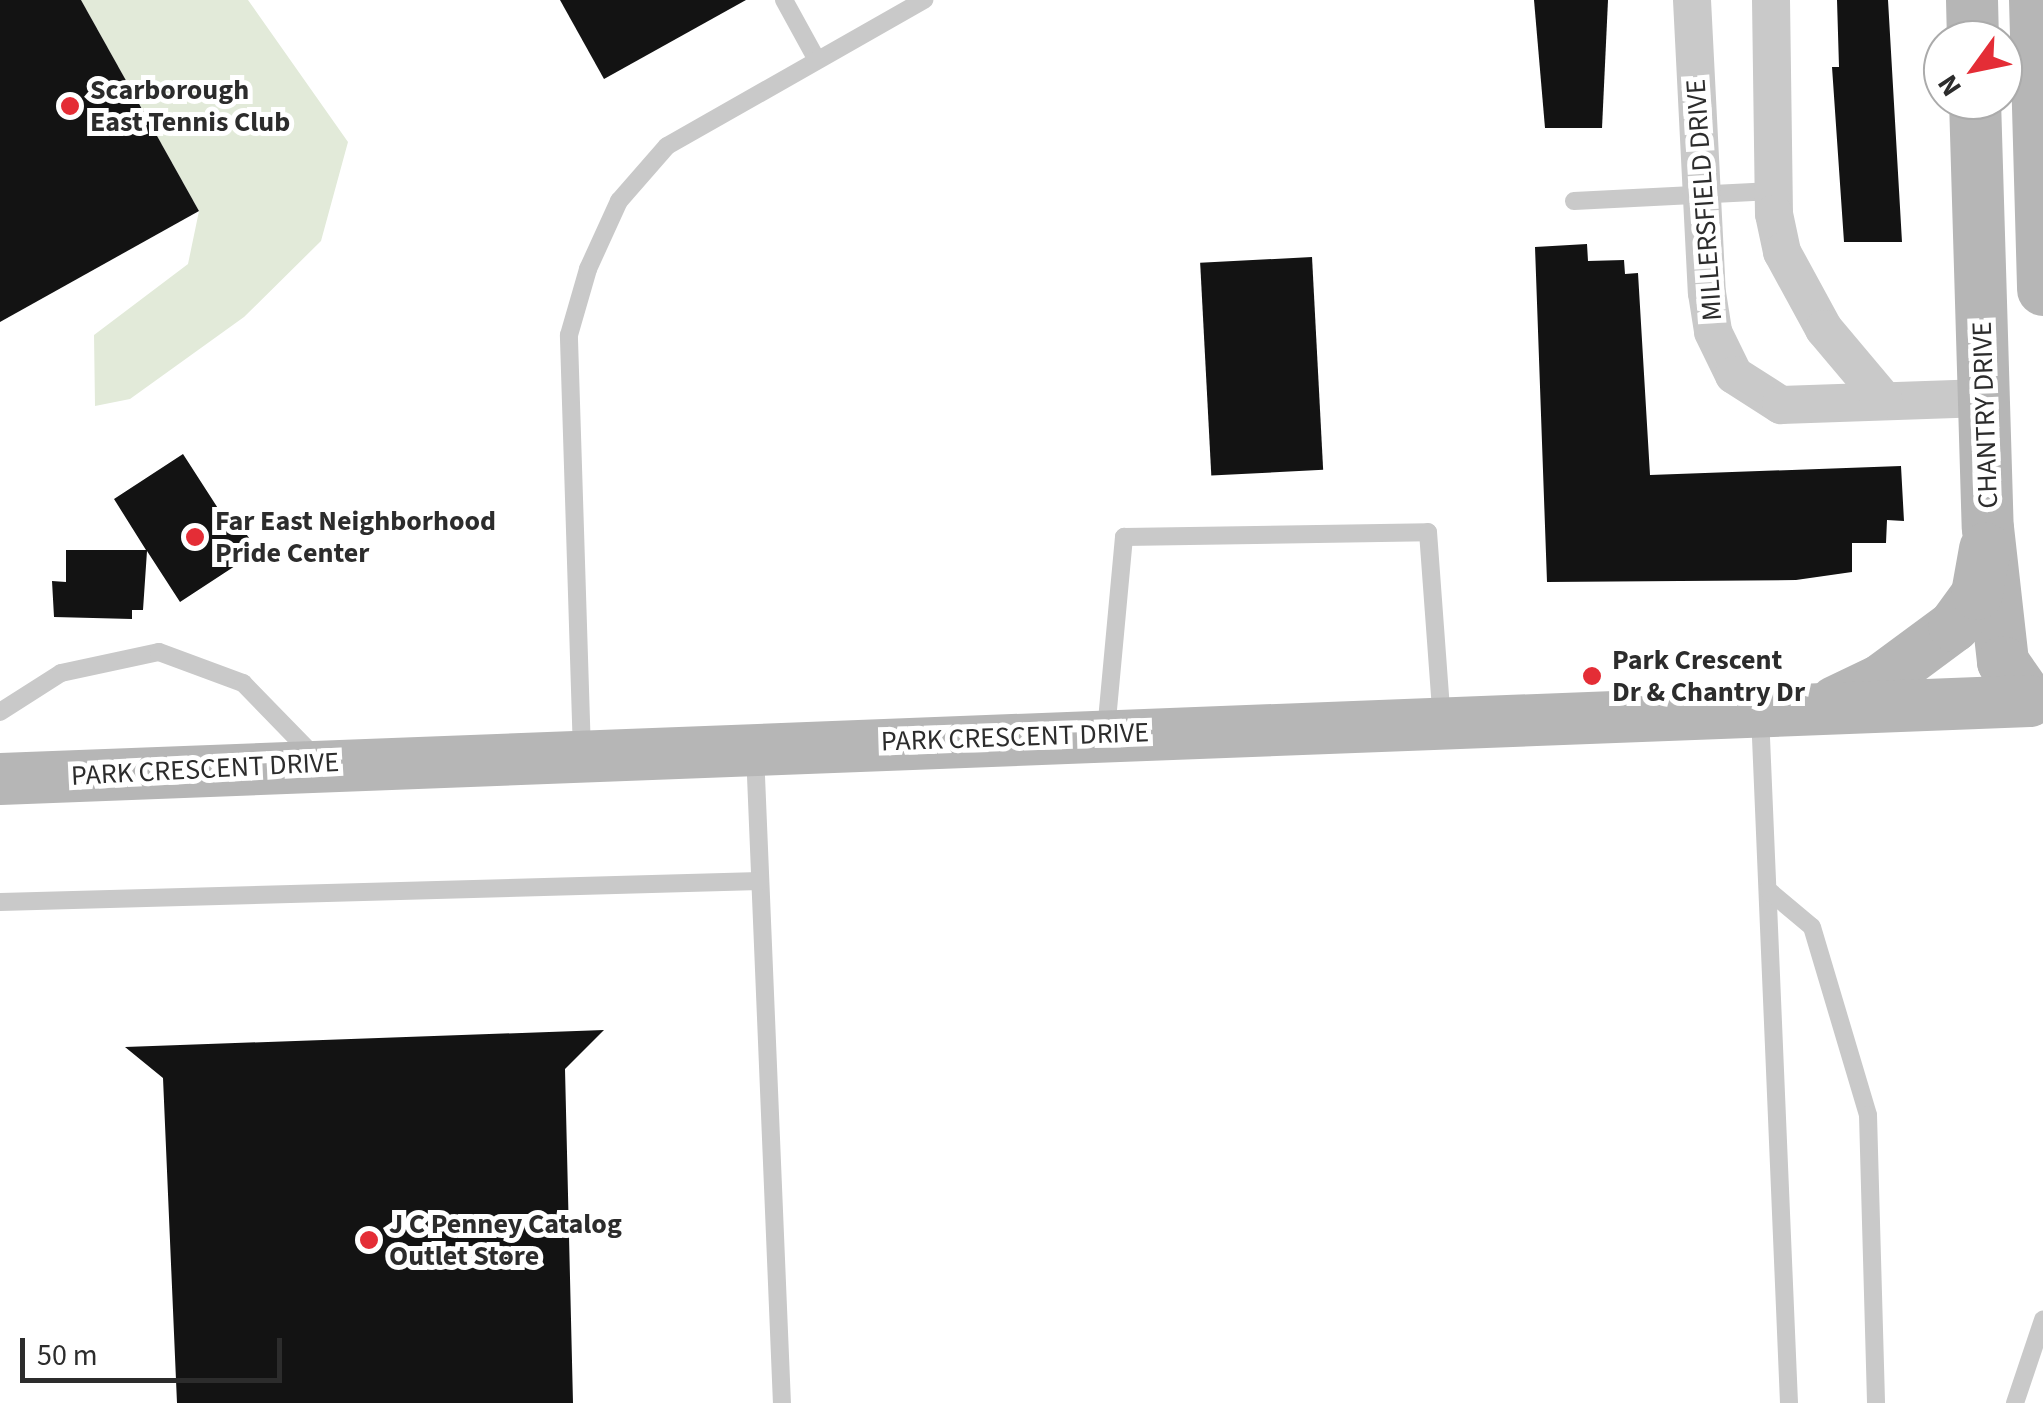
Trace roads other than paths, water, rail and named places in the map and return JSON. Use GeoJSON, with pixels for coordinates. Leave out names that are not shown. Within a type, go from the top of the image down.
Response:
{"type":"FeatureCollection","features":[{"type":"Feature","properties":{"kind":"street","name":"MILLERSFIELD DRIVE"},"geometry":{"type":"LineString","coordinates":[[1692,0],[1698,194],[1713,332],[1734,375],[1781,406],[1984,398]]}},
{"type":"Feature","properties":{"kind":"street"},"geometry":{"type":"LineString","coordinates":[[1771,0],[1774,191],[1782,252],[1824,329],[1883,399]]}},
{"type":"Feature","properties":{"kind":"street","name":"CHANTRY DRIVE"},"geometry":{"type":"LineString","coordinates":[[1977,120],[1988,528],[2002,662],[2039,696]]}},
{"type":"Feature","properties":{"kind":"street"},"geometry":{"type":"LineString","coordinates":[[2018,120],[2043,290]]}},
{"type":"Feature","properties":{"kind":"street"},"geometry":{"type":"LineString","coordinates":[[1823,708],[1881,680],[1954,626],[1977,594],[1988,528]]}},
{"type":"Feature","properties":{"kind":"street","name":"PARK CRESCENT DRIVE"},"geometry":{"type":"LineString","coordinates":[[0,779],[321,763],[1823,708],[2039,696]]}},
{"type":"Feature","properties":{"kind":"lane"},"geometry":{"type":"LineString","coordinates":[[784,0],[817,60]]}},
{"type":"Feature","properties":{"kind":"lane"},"geometry":{"type":"LineString","coordinates":[[582,753],[569,335],[588,268],[620,201],[667,146],[924,0]]}},
{"type":"Feature","properties":{"kind":"lane"},"geometry":{"type":"LineString","coordinates":[[1574,201],[1774,191]]}},
{"type":"Feature","properties":{"kind":"lane"},"geometry":{"type":"LineString","coordinates":[[1106,734],[1124,537],[1428,532],[1442,722]]}},
{"type":"Feature","properties":{"kind":"lane"},"geometry":{"type":"LineString","coordinates":[[0,712],[61,674],[159,652],[243,683],[321,763]]}},
{"type":"Feature","properties":{"kind":"lane"},"geometry":{"type":"LineString","coordinates":[[1760,710],[1789,1403]]}},
{"type":"Feature","properties":{"kind":"lane"},"geometry":{"type":"LineString","coordinates":[[755,747],[782,1403]]}},
{"type":"Feature","properties":{"kind":"lane"},"geometry":{"type":"LineString","coordinates":[[0,902],[760,881]]}},
{"type":"Feature","properties":{"kind":"lane"},"geometry":{"type":"LineString","coordinates":[[1768,890],[1812,928],[1868,1116],[1876,1403]]}},
{"type":"Feature","properties":{"kind":"lane"},"geometry":{"type":"LineString","coordinates":[[2015,1403],[2043,1320]]}},
{"type":"Feature","properties":{"kind":"place","name":"Scarborough East Tennis Club"},"geometry":{"type":"Point","coordinates":[70,106]}},
{"type":"Feature","properties":{"kind":"place","name":"Far East Neighborhood Pride Center"},"geometry":{"type":"Point","coordinates":[195,537]}},
{"type":"Feature","properties":{"kind":"place","name":"Park Crescent Dr & Chantry Dr"},"geometry":{"type":"Point","coordinates":[1592,676]}},
{"type":"Feature","properties":{"kind":"place","name":"J C Penney Catalog Outlet Store"},"geometry":{"type":"Point","coordinates":[369,1240]}}]}
